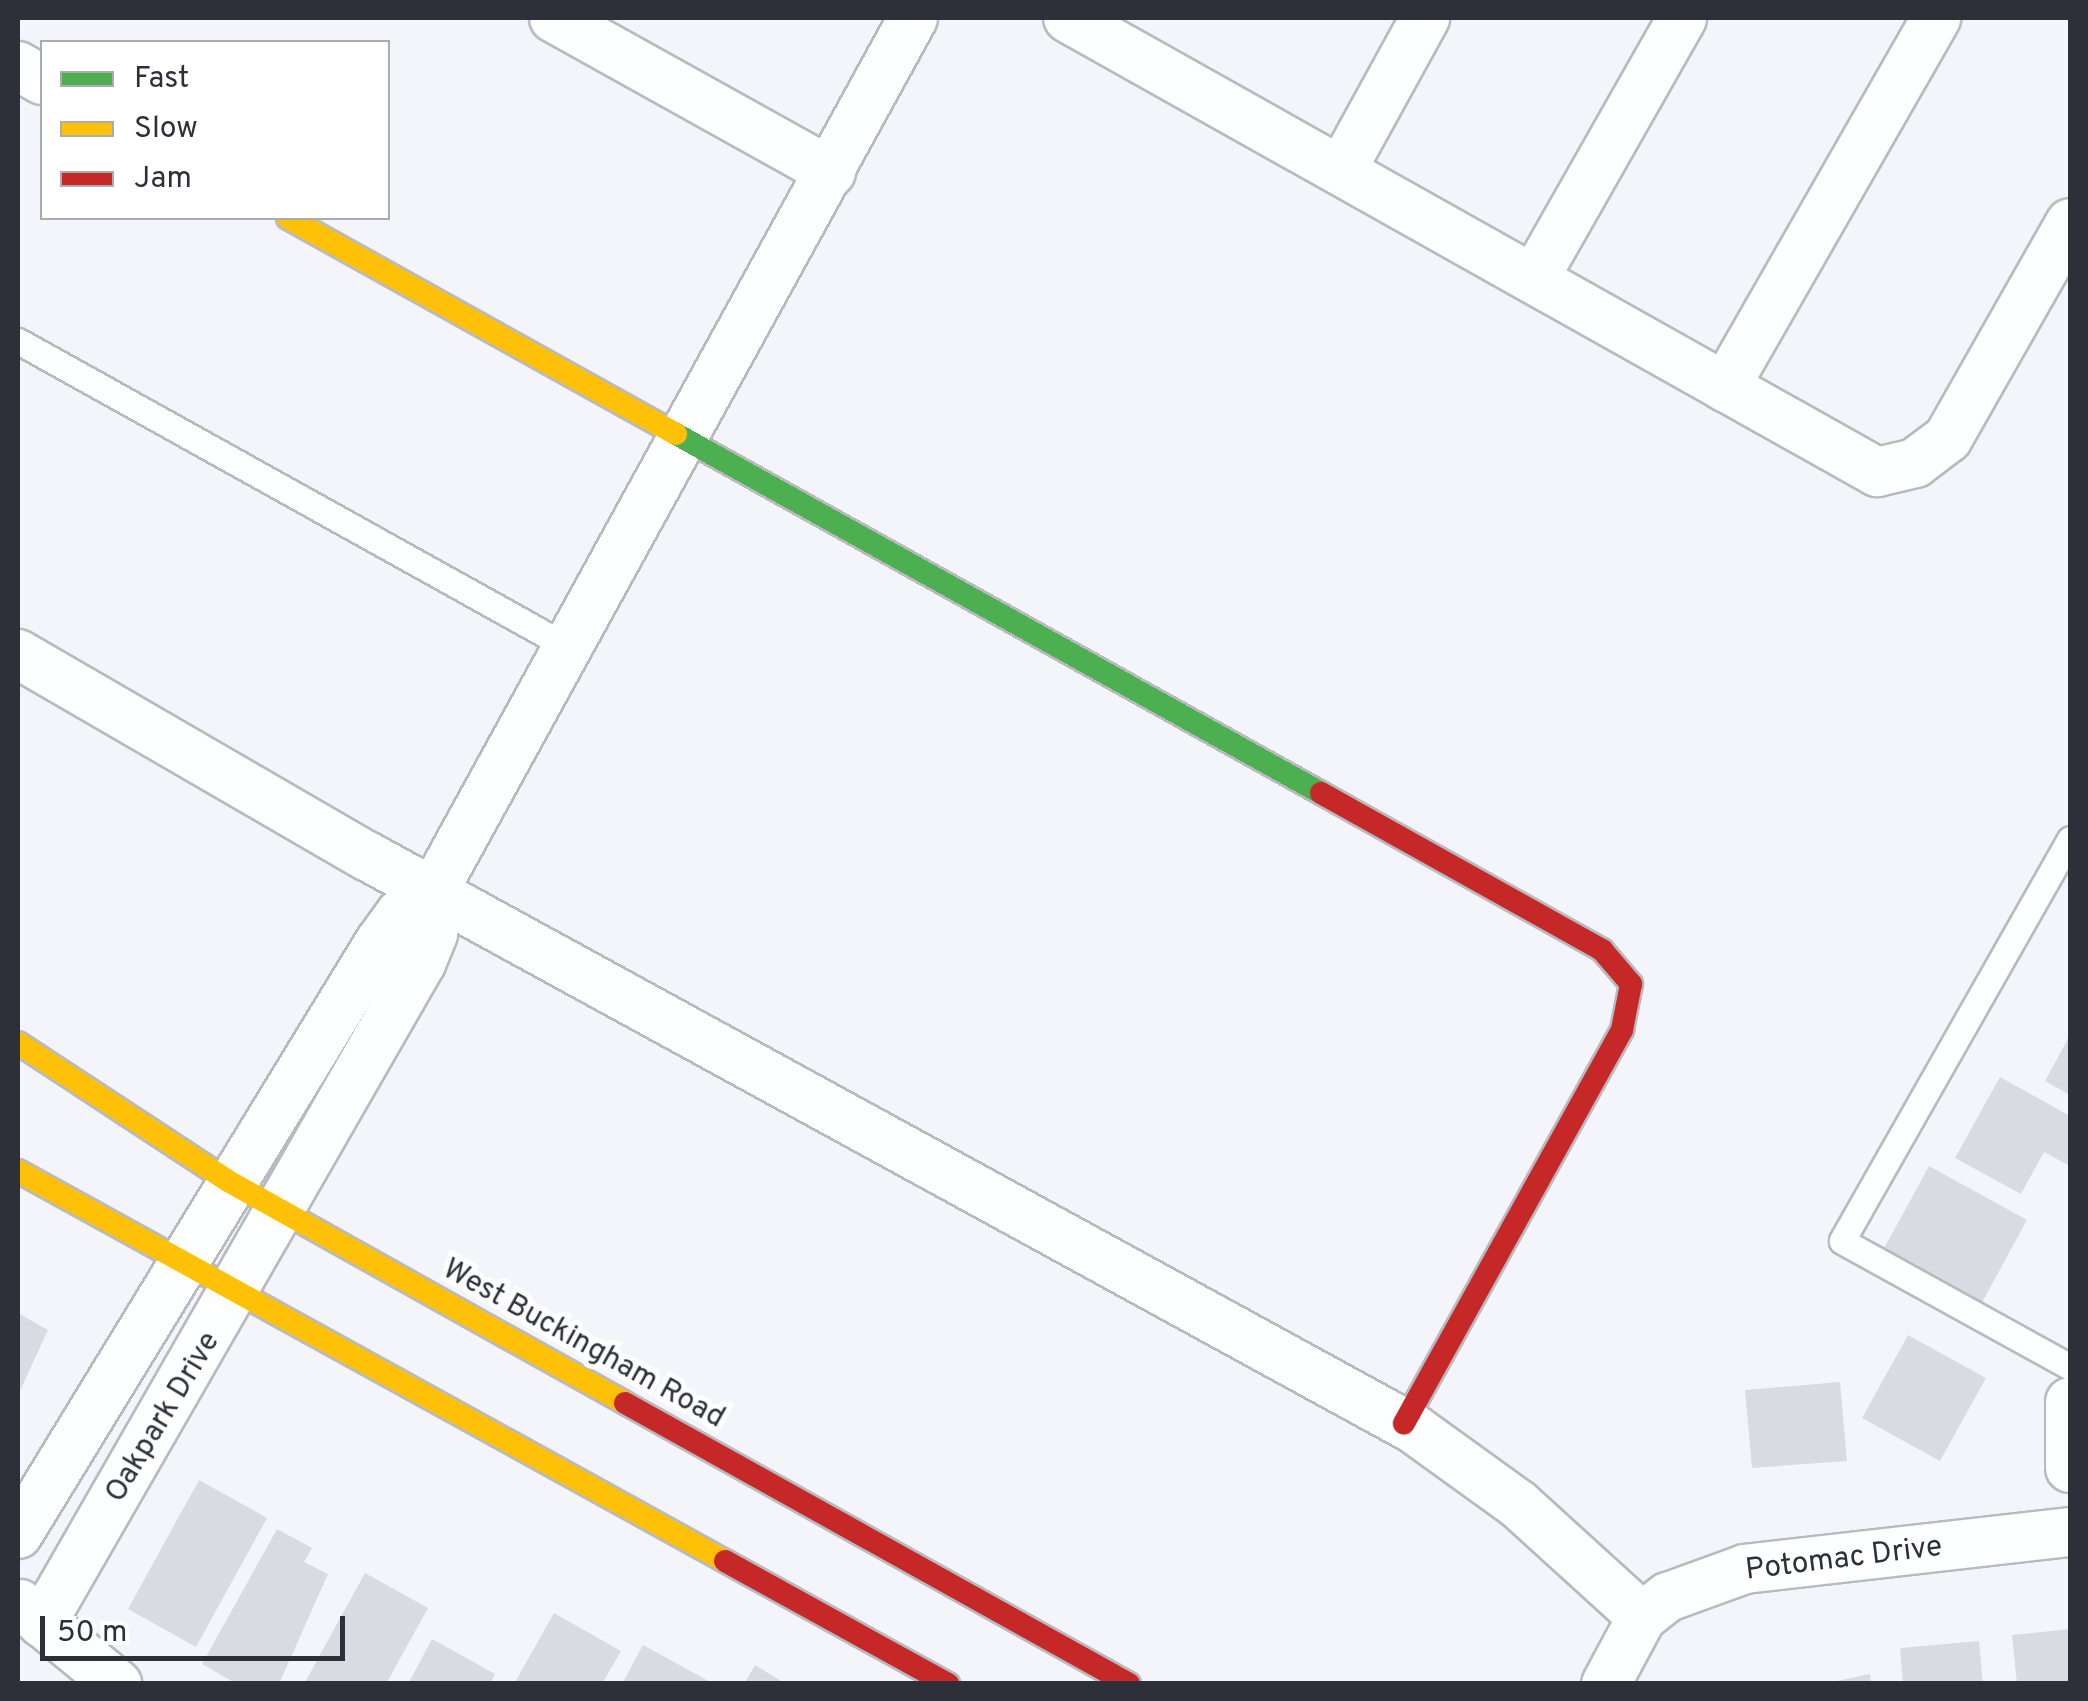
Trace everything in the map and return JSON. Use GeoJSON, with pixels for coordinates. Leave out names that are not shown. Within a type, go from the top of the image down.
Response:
{"type":"FeatureCollection","features":[{"type":"Feature","properties":{"kind":"main road"},"geometry":{"type":"LineString","coordinates":[[292,220],[1602,950],[1631,984],[1622,1030],[1404,1424]]}},
{"type":"Feature","properties":{"kind":"main road","name":"West Buckingham Road"},"geometry":{"type":"LineString","coordinates":[[18,1043],[228,1181],[1129,1684]]}},
{"type":"Feature","properties":{"kind":"main road"},"geometry":{"type":"LineString","coordinates":[[18,1172],[948,1684]]}},
{"type":"Feature","properties":{"kind":"street"},"geometry":{"type":"LineString","coordinates":[[554,18],[831,172]]}},
{"type":"Feature","properties":{"kind":"street"},"geometry":{"type":"LineString","coordinates":[[18,1534],[228,1181],[400,914],[433,892],[913,18]]}},
{"type":"Feature","properties":{"kind":"street"},"geometry":{"type":"LineString","coordinates":[[1068,18],[1878,472],[1914,463],[1948,438],[2069,230]]}},
{"type":"Feature","properties":{"kind":"street"},"geometry":{"type":"LineString","coordinates":[[1341,171],[1425,18]]}},
{"type":"Feature","properties":{"kind":"street"},"geometry":{"type":"LineString","coordinates":[[1534,279],[1682,18]]}},
{"type":"Feature","properties":{"kind":"street"},"geometry":{"type":"LineString","coordinates":[[1724,386],[1936,18]]}},
{"type":"Feature","properties":{"kind":"street"},"geometry":{"type":"LineString","coordinates":[[18,66],[40,79]]}},
{"type":"Feature","properties":{"kind":"street"},"geometry":{"type":"LineString","coordinates":[[18,654],[433,892],[1404,1424],[1518,1504],[1642,1617],[1606,1684]]}},
{"type":"Feature","properties":{"kind":"street","name":"Oakpark Drive"},"geometry":{"type":"LineString","coordinates":[[30,1612],[240,1291],[285,1212],[421,963],[434,934],[433,892]]}},
{"type":"Feature","properties":{"kind":"street"},"geometry":{"type":"LineString","coordinates":[[2070,1402],[2070,1468]]}},
{"type":"Feature","properties":{"kind":"street","name":"Potomac Drive"},"geometry":{"type":"LineString","coordinates":[[1642,1617],[1668,1597],[1745,1569],[2070,1532]]}},
{"type":"Feature","properties":{"kind":"street"},"geometry":{"type":"LineString","coordinates":[[30,1612],[116,1684]]}},
{"type":"Feature","properties":{"kind":"lane"},"geometry":{"type":"LineString","coordinates":[[18,341],[568,647]]}},
{"type":"Feature","properties":{"kind":"lane"},"geometry":{"type":"LineString","coordinates":[[2070,839],[1842,1241],[2070,1367]]}},
{"type":"Feature","properties":{"kind":"building"},"geometry":{"type":"Polygon","coordinates":[[[2070,1035],[2070,1095],[2045,1081],[2070,1035]]]}},
{"type":"Feature","properties":{"kind":"building"},"geometry":{"type":"Polygon","coordinates":[[[2000,1077],[2070,1116],[2070,1166],[2044,1152],[2021,1194],[1955,1158],[2000,1077]]]}},
{"type":"Feature","properties":{"kind":"building"},"geometry":{"type":"Polygon","coordinates":[[[1929,1166],[2027,1220],[1980,1306],[1882,1252],[1929,1166]]]}},
{"type":"Feature","properties":{"kind":"building"},"geometry":{"type":"Polygon","coordinates":[[[18,1313],[48,1330],[18,1395],[18,1313]]]}},
{"type":"Feature","properties":{"kind":"building"},"geometry":{"type":"Polygon","coordinates":[[[1908,1335],[1986,1378],[1940,1461],[1862,1418],[1908,1335]]]}},
{"type":"Feature","properties":{"kind":"building"},"geometry":{"type":"Polygon","coordinates":[[[1840,1382],[1847,1461],[1752,1468],[1745,1390],[1840,1382]]]}},
{"type":"Feature","properties":{"kind":"building"},"geometry":{"type":"Polygon","coordinates":[[[199,1480],[267,1518],[196,1647],[128,1609],[199,1480]]]}},
{"type":"Feature","properties":{"kind":"building"},"geometry":{"type":"Polygon","coordinates":[[[277,1529],[312,1548],[304,1562],[328,1574],[279,1684],[237,1684],[202,1664],[277,1529]]]}},
{"type":"Feature","properties":{"kind":"building"},"geometry":{"type":"Polygon","coordinates":[[[365,1573],[428,1608],[386,1684],[304,1684],[365,1573]]]}},
{"type":"Feature","properties":{"kind":"building"},"geometry":{"type":"Polygon","coordinates":[[[554,1613],[621,1651],[602,1684],[514,1684],[554,1613]]]}},
{"type":"Feature","properties":{"kind":"building"},"geometry":{"type":"Polygon","coordinates":[[[2070,1629],[2070,1684],[2017,1684],[2012,1635],[2070,1629]]]}},
{"type":"Feature","properties":{"kind":"building"},"geometry":{"type":"Polygon","coordinates":[[[432,1639],[495,1674],[490,1684],[408,1684],[432,1639]]]}},
{"type":"Feature","properties":{"kind":"building"},"geometry":{"type":"Polygon","coordinates":[[[1979,1641],[1983,1684],[1903,1684],[1900,1648],[1979,1641]]]}},
{"type":"Feature","properties":{"kind":"building"},"geometry":{"type":"Polygon","coordinates":[[[643,1645],[714,1684],[622,1684],[643,1645]]]}},
{"type":"Feature","properties":{"kind":"building"},"geometry":{"type":"Polygon","coordinates":[[[755,1665],[786,1684],[744,1684],[755,1665]]]}},
{"type":"Feature","properties":{"kind":"building"},"geometry":{"type":"Polygon","coordinates":[[[1870,1674],[1871,1684],[1832,1684],[1832,1682],[1870,1674]]]}},
{"type":"Feature","properties":{"kind":"traffic: fast"},"geometry":{"type":"LineString","coordinates":[[676,434],[1321,793]]}},
{"type":"Feature","properties":{"kind":"traffic: slow"},"geometry":{"type":"LineString","coordinates":[[292,220],[676,434]]}},
{"type":"Feature","properties":{"kind":"traffic: slow"},"geometry":{"type":"LineString","coordinates":[[18,1043],[228,1181],[625,1403]]}},
{"type":"Feature","properties":{"kind":"traffic: slow"},"geometry":{"type":"LineString","coordinates":[[18,1171],[725,1561]]}},
{"type":"Feature","properties":{"kind":"traffic: jam"},"geometry":{"type":"LineString","coordinates":[[1321,793],[1602,950],[1631,984],[1622,1030],[1404,1424]]}},
{"type":"Feature","properties":{"kind":"traffic: jam"},"geometry":{"type":"LineString","coordinates":[[625,1403],[1129,1684]]}},
{"type":"Feature","properties":{"kind":"traffic: jam"},"geometry":{"type":"LineString","coordinates":[[725,1561],[948,1684]]}}]}
